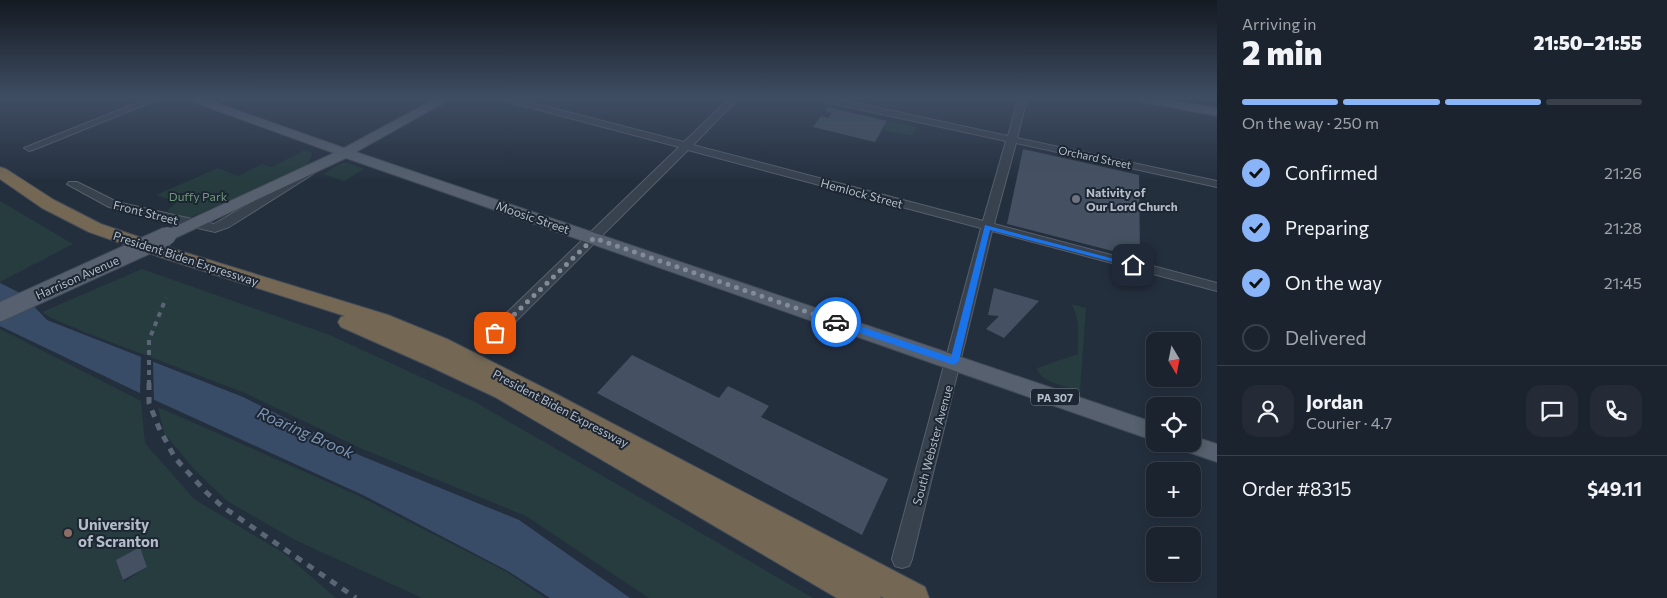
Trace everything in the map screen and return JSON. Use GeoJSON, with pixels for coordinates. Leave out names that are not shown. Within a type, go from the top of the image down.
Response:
{"type":"FeatureCollection","features":[{"type":"Feature","properties":{"kind":"highway","name":"President Biden Expressway"},"geometry":{"type":"LineString","coordinates":[[0,172],[48,204],[96,228],[170,254],[381,320],[439,344],[550,401],[914,598]]}},
{"type":"Feature","properties":{"kind":"highway","name":"President Biden Expressway"},"geometry":{"type":"LineString","coordinates":[[0,189],[50,220],[103,244],[337,318],[466,373],[503,391],[866,598]]}},
{"type":"Feature","properties":{"kind":"main road","name":"Moosic Street"},"geometry":{"type":"LineString","coordinates":[[276,127],[345,154],[954,361],[1146,429]]}},
{"type":"Feature","properties":{"kind":"main road","name":"Harrison Avenue"},"geometry":{"type":"LineString","coordinates":[[0,312],[345,154],[393,127]]}},
{"type":"Feature","properties":{"kind":"main road"},"geometry":{"type":"LineString","coordinates":[[1201,448],[1217,453]]}},
{"type":"Feature","properties":{"kind":"street"},"geometry":{"type":"LineString","coordinates":[[29,148],[83,127]]}},
{"type":"Feature","properties":{"kind":"street","name":"Hemlock Street"},"geometry":{"type":"LineString","coordinates":[[614,127],[1217,287]]}},
{"type":"Feature","properties":{"kind":"street"},"geometry":{"type":"LineString","coordinates":[[495,333],[705,127]]}},
{"type":"Feature","properties":{"kind":"street","name":"Orchard Street"},"geometry":{"type":"LineString","coordinates":[[956,127],[1217,184]]}},
{"type":"Feature","properties":{"kind":"street","name":"South Webster Avenue"},"geometry":{"type":"LineString","coordinates":[[902,559],[987,227],[1015,127]]}},
{"type":"Feature","properties":{"kind":"street","name":"Front Street"},"geometry":{"type":"LineString","coordinates":[[73,184],[113,205],[193,224]]}},
{"type":"Feature","properties":{"kind":"green space"},"geometry":{"type":"Polygon","coordinates":[[[885,127],[917,127],[912,136],[883,130],[885,127]]]}},
{"type":"Feature","properties":{"kind":"green space","name":"Duffy Park"},"geometry":{"type":"Polygon","coordinates":[[[305,150],[312,153],[308,162],[301,169],[189,218],[169,212],[168,210],[177,202],[156,195],[218,168],[238,176],[262,164],[272,167],[305,150]]]}},
{"type":"Feature","properties":{"kind":"green space"},"geometry":{"type":"Polygon","coordinates":[[[342,163],[348,163],[364,169],[344,181],[323,174],[342,163]]]}},
{"type":"Feature","properties":{"kind":"green space"},"geometry":{"type":"Polygon","coordinates":[[[0,201],[73,244],[0,282],[0,201]]]}},
{"type":"Feature","properties":{"kind":"green space"},"geometry":{"type":"Polygon","coordinates":[[[142,269],[330,335],[477,403],[813,598],[649,598],[526,516],[360,448],[245,393],[87,333],[49,317],[42,312],[142,269]]]}},
{"type":"Feature","properties":{"kind":"green space"},"geometry":{"type":"Polygon","coordinates":[[[1071,304],[1086,308],[1080,391],[1048,381],[1039,373],[1037,368],[1078,354],[1078,328],[1071,304]]]}},
{"type":"Feature","properties":{"kind":"green space"},"geometry":{"type":"Polygon","coordinates":[[[0,329],[141,401],[145,443],[194,499],[285,554],[336,598],[0,598],[0,329]],[[140,547],[116,560],[124,582],[147,567],[140,547]]]}},
{"type":"Feature","properties":{"kind":"green space"},"geometry":{"type":"Polygon","coordinates":[[[158,407],[357,495],[507,572],[545,598],[422,598],[295,540],[227,501],[193,468],[164,433],[158,407]]]}},
{"type":"Feature","properties":{"kind":"water","name":"Roaring Brook"},"geometry":{"type":"Polygon","coordinates":[[[0,283],[22,294],[47,320],[243,397],[359,455],[519,520],[630,598],[550,598],[508,571],[365,496],[148,397],[0,326],[0,283]]]}},
{"type":"Feature","properties":{"kind":"pier"},"geometry":{"type":"Polygon","coordinates":[[[141,353],[153,358],[154,403],[140,396],[141,353]]]}},
{"type":"Feature","properties":{"kind":"building"},"geometry":{"type":"Polygon","coordinates":[[[813,127],[884,127],[875,142],[813,127]]]}},
{"type":"Feature","properties":{"kind":"building","name":"Nativity of Our Lord Church"},"geometry":{"type":"Polygon","coordinates":[[[1023,149],[1139,175],[1140,258],[1007,224],[1023,149]]]}},
{"type":"Feature","properties":{"kind":"building"},"geometry":{"type":"Polygon","coordinates":[[[994,288],[1039,301],[1004,338],[986,329],[999,316],[988,315],[994,288]]]}},
{"type":"Feature","properties":{"kind":"building"},"geometry":{"type":"Polygon","coordinates":[[[632,355],[719,398],[728,386],[769,406],[761,417],[888,479],[862,535],[597,393],[632,355]]]}},
{"type":"Feature","properties":{"kind":"building"},"geometry":{"type":"Polygon","coordinates":[[[140,547],[147,567],[123,580],[116,560],[140,547]]]}},
{"type":"Feature","properties":{"kind":"railway"},"geometry":{"type":"LineString","coordinates":[[166,298],[149,340],[149,403],[159,428],[175,458],[206,492],[223,507],[356,598]]}},
{"type":"Feature","properties":{"kind":"way so far"},"geometry":{"type":"LineString","coordinates":[[495,333],[594,238],[836,322]]}},
{"type":"Feature","properties":{"kind":"place","name":"Nativity of Our Lord Church"},"geometry":{"type":"Point","coordinates":[1076,199]}},
{"type":"Feature","properties":{"kind":"place","name":"University of Scranton"},"geometry":{"type":"Point","coordinates":[68,533]}},
{"type":"Feature","properties":{"kind":"route"},"geometry":{"type":"LineString","coordinates":[[836,322],[954,361],[987,227],[1133,265]]}}]}
